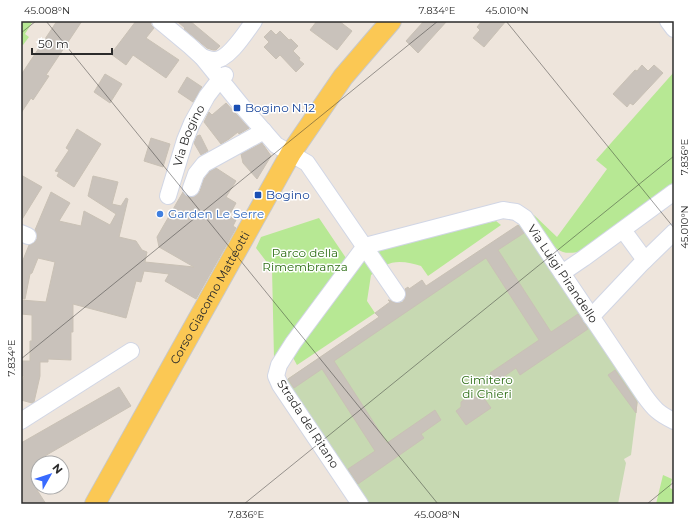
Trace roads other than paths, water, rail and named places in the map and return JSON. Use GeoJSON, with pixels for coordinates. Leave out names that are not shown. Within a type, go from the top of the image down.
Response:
{"type":"FeatureCollection","features":[{"type":"Feature","properties":{"kind":"main road","name":"Corso Giacomo Matteotti"},"geometry":{"type":"LineString","coordinates":[[95,504],[291,154],[343,77],[391,21]]}},
{"type":"Feature","properties":{"kind":"street"},"geometry":{"type":"LineString","coordinates":[[160,21],[202,56],[222,77],[241,105],[276,145],[308,163],[397,294]]}},
{"type":"Feature","properties":{"kind":"street"},"geometry":{"type":"LineString","coordinates":[[202,56],[213,60],[221,59],[228,54],[254,21]]}},
{"type":"Feature","properties":{"kind":"street"},"geometry":{"type":"LineString","coordinates":[[668,21],[674,29]]}},
{"type":"Feature","properties":{"kind":"street"},"geometry":{"type":"LineString","coordinates":[[222,77],[224,64],[228,54]]}},
{"type":"Feature","properties":{"kind":"street","name":"Via Bogino"},"geometry":{"type":"LineString","coordinates":[[168,196],[185,140],[192,123],[207,96],[222,77]]}},
{"type":"Feature","properties":{"kind":"street"},"geometry":{"type":"LineString","coordinates":[[191,188],[196,174],[204,164],[264,131]]}},
{"type":"Feature","properties":{"kind":"street"},"geometry":{"type":"LineString","coordinates":[[562,273],[673,195]]}},
{"type":"Feature","properties":{"kind":"street","name":"Via Luigi Pirandello"},"geometry":{"type":"LineString","coordinates":[[365,246],[503,210],[516,212],[525,218],[653,407],[662,416],[674,421]]}},
{"type":"Feature","properties":{"kind":"street"},"geometry":{"type":"LineString","coordinates":[[622,230],[645,260]]}},
{"type":"Feature","properties":{"kind":"street"},"geometry":{"type":"LineString","coordinates":[[591,317],[674,232]]}},
{"type":"Feature","properties":{"kind":"street","name":"Strada del Ritano"},"geometry":{"type":"LineString","coordinates":[[360,504],[280,385],[276,376],[279,365],[293,342],[365,246]]}},
{"type":"Feature","properties":{"kind":"street"},"geometry":{"type":"LineString","coordinates":[[548,252],[566,258],[584,258]]}},
{"type":"Feature","properties":{"kind":"street"},"geometry":{"type":"LineString","coordinates":[[581,301],[579,280],[584,258]]}},
{"type":"Feature","properties":{"kind":"street"},"geometry":{"type":"LineString","coordinates":[[21,421],[131,351]]}},
{"type":"Feature","properties":{"kind":"place","name":"Bogino N.12"},"geometry":{"type":"Point","coordinates":[237,108]}},
{"type":"Feature","properties":{"kind":"place","name":"Bogino"},"geometry":{"type":"Point","coordinates":[258,195]}},
{"type":"Feature","properties":{"kind":"place","name":"Garden Le Serre"},"geometry":{"type":"Point","coordinates":[160,214]}},
{"type":"Feature","properties":{"kind":"park label","name":"Parco della Rimembranza"},"geometry":{"type":"Point","coordinates":[305,260]}},
{"type":"Feature","properties":{"kind":"park label","name":"Cimitero di Chieri"},"geometry":{"type":"Point","coordinates":[487,387]}}]}
